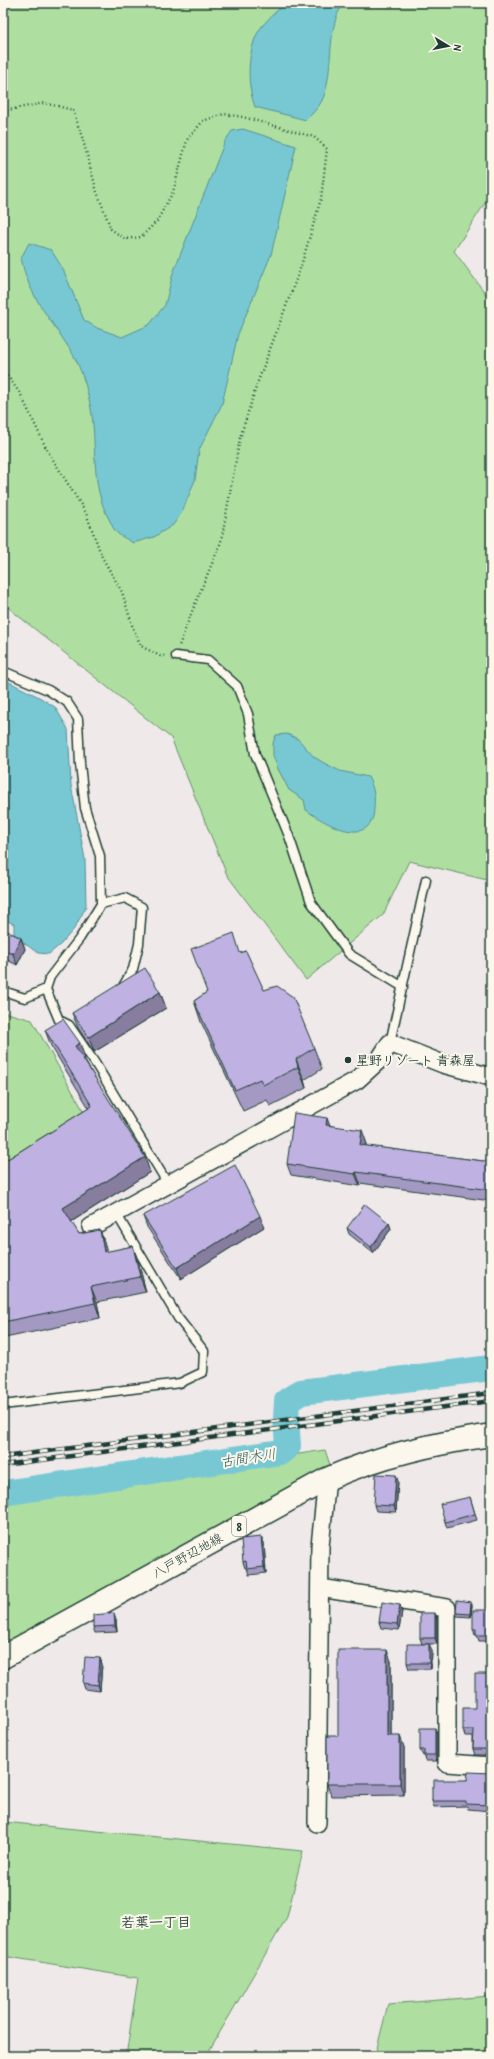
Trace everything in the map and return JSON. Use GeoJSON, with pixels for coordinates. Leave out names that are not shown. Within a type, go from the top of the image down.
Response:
{"type":"FeatureCollection","features":[{"type":"Feature","properties":{"kind":"main road","name":"八戸野辺地線"},"geometry":{"type":"LineString","coordinates":[[3,1657],[327,1478],[360,1464],[400,1452],[491,1435]]}},
{"type":"Feature","properties":{"kind":"street"},"geometry":{"type":"LineString","coordinates":[[91,1227],[357,1080],[379,1060],[390,1043],[443,1064],[491,1077]]}},
{"type":"Feature","properties":{"kind":"street"},"geometry":{"type":"LineString","coordinates":[[317,1823],[320,1546],[327,1478]]}},
{"type":"Feature","properties":{"kind":"street"},"geometry":{"type":"LineString","coordinates":[[320,1588],[447,1608],[446,1763],[491,1766]]}},
{"type":"Feature","properties":{"kind":"lane"},"geometry":{"type":"LineString","coordinates":[[176,656],[208,660],[237,686],[248,714],[255,754],[289,836],[311,902],[349,954],[403,987]]}},
{"type":"Feature","properties":{"kind":"lane"},"geometry":{"type":"LineString","coordinates":[[3,671],[48,690],[67,702],[78,719],[80,764],[85,808],[100,856],[102,904],[80,938],[50,977],[46,988],[59,1020],[72,1023],[168,1184]]}},
{"type":"Feature","properties":{"kind":"lane"},"geometry":{"type":"LineString","coordinates":[[390,1043],[426,880]]}},
{"type":"Feature","properties":{"kind":"lane"},"geometry":{"type":"LineString","coordinates":[[102,904],[125,898],[142,907],[140,944],[133,969],[120,990],[114,995]]}},
{"type":"Feature","properties":{"kind":"lane"},"geometry":{"type":"LineString","coordinates":[[3,991],[25,998],[46,988]]}},
{"type":"Feature","properties":{"kind":"lane"},"geometry":{"type":"LineString","coordinates":[[3,1405],[180,1383],[203,1372],[204,1351],[178,1318],[116,1213]]}},
{"type":"Feature","properties":{"kind":"path"},"geometry":{"type":"LineString","coordinates":[[3,111],[44,103],[73,110],[97,192],[108,222],[112,229],[125,239],[141,237],[157,221],[173,192],[188,140],[203,121],[224,114],[243,117],[314,137],[327,149],[321,199],[302,266],[256,384],[240,438],[221,542],[193,609],[176,656],[160,656],[141,646],[133,628],[122,592],[102,557],[86,513],[47,450],[21,394],[3,369]]}},
{"type":"Feature","properties":{"kind":"green space"},"geometry":{"type":"Polygon","coordinates":[[[3,3],[491,3],[491,199],[487,200],[454,251],[488,297],[491,297],[491,881],[409,861],[383,915],[306,980],[227,875],[171,738],[11,610],[3,601],[3,3]]]}},
{"type":"Feature","properties":{"kind":"green space"},"geometry":{"type":"Polygon","coordinates":[[[3,1012],[32,1020],[88,1119],[3,1171],[3,1012]]]}},
{"type":"Feature","properties":{"kind":"green space"},"geometry":{"type":"Polygon","coordinates":[[[325,1450],[331,1468],[3,1647],[3,1500],[325,1450]]]}},
{"type":"Feature","properties":{"kind":"green space"},"geometry":{"type":"Polygon","coordinates":[[[3,1822],[303,1851],[287,1917],[206,2056],[126,2056],[138,1978],[3,1956],[3,1822]]]}},
{"type":"Feature","properties":{"kind":"green space"},"geometry":{"type":"Polygon","coordinates":[[[491,1996],[491,2056],[375,2056],[388,2004],[491,1996]]]}},
{"type":"Feature","properties":{"kind":"water"},"geometry":{"type":"Polygon","coordinates":[[[285,3],[344,3],[338,13],[334,25],[328,81],[325,93],[319,106],[306,120],[255,107],[252,99],[249,72],[253,44],[258,32],[265,23],[285,3]]]}},
{"type":"Feature","properties":{"kind":"water"},"geometry":{"type":"Polygon","coordinates":[[[243,129],[296,146],[271,255],[238,334],[222,404],[199,450],[195,480],[182,512],[173,525],[154,537],[133,543],[115,531],[103,506],[96,476],[92,414],[84,379],[79,366],[73,354],[34,295],[24,272],[21,258],[29,243],[51,250],[63,269],[84,320],[97,328],[122,337],[149,325],[165,305],[173,273],[225,141],[232,131],[243,129]]]}},
{"type":"Feature","properties":{"kind":"water"},"geometry":{"type":"Polygon","coordinates":[[[3,679],[39,697],[55,707],[68,729],[71,785],[85,859],[86,907],[74,929],[61,944],[49,954],[38,953],[14,936],[14,924],[3,919],[3,679]]]}},
{"type":"Feature","properties":{"kind":"water"},"geometry":{"type":"Polygon","coordinates":[[[287,734],[298,739],[314,757],[324,763],[340,771],[368,777],[373,789],[374,809],[371,821],[365,828],[357,831],[346,830],[324,822],[306,810],[304,800],[289,790],[278,769],[273,755],[273,743],[276,735],[287,734]]]}},
{"type":"Feature","properties":{"kind":"building"},"geometry":{"type":"Polygon","coordinates":[[[3,929],[21,938],[13,954],[3,949],[3,929]]]}},
{"type":"Feature","properties":{"kind":"building"},"geometry":{"type":"Polygon","coordinates":[[[234,933],[240,953],[246,951],[264,990],[277,986],[293,997],[314,1048],[296,1059],[298,1067],[263,1085],[260,1079],[235,1090],[194,1001],[207,992],[191,949],[234,933]]]}},
{"type":"Feature","properties":{"kind":"building"},"geometry":{"type":"Polygon","coordinates":[[[145,968],[160,992],[89,1037],[72,1013],[145,968]]]}},
{"type":"Feature","properties":{"kind":"building"},"geometry":{"type":"Polygon","coordinates":[[[63,1019],[80,1043],[75,1046],[145,1157],[63,1208],[79,1234],[100,1230],[104,1252],[133,1246],[140,1277],[91,1287],[95,1303],[3,1322],[3,1162],[92,1106],[45,1030],[63,1019]]]}},
{"type":"Feature","properties":{"kind":"building"},"geometry":{"type":"Polygon","coordinates":[[[294,1113],[327,1118],[326,1125],[362,1130],[360,1145],[491,1162],[491,1190],[356,1172],[355,1174],[287,1164],[294,1113]]]}},
{"type":"Feature","properties":{"kind":"building"},"geometry":{"type":"Polygon","coordinates":[[[235,1165],[260,1216],[177,1268],[143,1216],[235,1165]]]}},
{"type":"Feature","properties":{"kind":"building"},"geometry":{"type":"Polygon","coordinates":[[[365,1204],[389,1223],[371,1247],[347,1228],[365,1204]]]}},
{"type":"Feature","properties":{"kind":"building"},"geometry":{"type":"Polygon","coordinates":[[[376,1474],[396,1475],[394,1506],[374,1505],[376,1474]]]}},
{"type":"Feature","properties":{"kind":"building"},"geometry":{"type":"Polygon","coordinates":[[[470,1497],[475,1514],[445,1522],[440,1504],[470,1497]]]}},
{"type":"Feature","properties":{"kind":"building"},"geometry":{"type":"Polygon","coordinates":[[[261,1537],[264,1567],[247,1569],[246,1561],[243,1562],[241,1539],[261,1537]]]}},
{"type":"Feature","properties":{"kind":"building"},"geometry":{"type":"Polygon","coordinates":[[[457,1600],[471,1602],[470,1614],[456,1613],[457,1600]]]}},
{"type":"Feature","properties":{"kind":"building"},"geometry":{"type":"Polygon","coordinates":[[[382,1602],[400,1605],[397,1624],[379,1622],[382,1602]]]}},
{"type":"Feature","properties":{"kind":"building"},"geometry":{"type":"Polygon","coordinates":[[[473,1610],[491,1610],[491,1635],[476,1635],[476,1629],[473,1629],[473,1610]]]}},
{"type":"Feature","properties":{"kind":"building"},"geometry":{"type":"Polygon","coordinates":[[[114,1613],[115,1626],[93,1627],[93,1615],[114,1613]]]}},
{"type":"Feature","properties":{"kind":"building"},"geometry":{"type":"Polygon","coordinates":[[[420,1613],[435,1613],[435,1638],[420,1638],[420,1613]]]}},
{"type":"Feature","properties":{"kind":"building"},"geometry":{"type":"Polygon","coordinates":[[[407,1644],[429,1644],[429,1663],[407,1663],[407,1644]]]}},
{"type":"Feature","properties":{"kind":"building"},"geometry":{"type":"Polygon","coordinates":[[[338,1650],[387,1650],[387,1736],[400,1736],[400,1784],[327,1784],[327,1736],[338,1736],[338,1650]]]}},
{"type":"Feature","properties":{"kind":"building"},"geometry":{"type":"Polygon","coordinates":[[[85,1657],[100,1658],[98,1685],[83,1683],[85,1657]]]}},
{"type":"Feature","properties":{"kind":"building"},"geometry":{"type":"Polygon","coordinates":[[[475,1674],[491,1674],[491,1749],[473,1749],[474,1730],[463,1730],[463,1708],[475,1708],[475,1674]]]}},
{"type":"Feature","properties":{"kind":"building"},"geometry":{"type":"Polygon","coordinates":[[[420,1728],[435,1728],[435,1755],[424,1755],[424,1750],[420,1750],[420,1728]]]}},
{"type":"Feature","properties":{"kind":"building"},"geometry":{"type":"Polygon","coordinates":[[[468,1772],[491,1773],[491,1805],[466,1804],[466,1801],[432,1801],[432,1787],[434,1787],[434,1780],[467,1780],[468,1772]]]}},
{"type":"Feature","properties":{"kind":"waterway","name":"古間木川"},"geometry":{"type":"LineString","coordinates":[[3,1493],[281,1452],[288,1446],[286,1418],[287,1401],[301,1392],[491,1368]]}},
{"type":"Feature","properties":{"kind":"railway"},"geometry":{"type":"LineString","coordinates":[[3,1457],[491,1393]]}},
{"type":"Feature","properties":{"kind":"railway"},"geometry":{"type":"LineString","coordinates":[[3,1465],[491,1401]]}},
{"type":"Feature","properties":{"kind":"place","name":"星野リゾート 青森屋"},"geometry":{"type":"Point","coordinates":[348,1060]}},
{"type":"Feature","properties":{"kind":"district","name":"若葉一丁目"},"geometry":{"type":"Point","coordinates":[156,1921]}}]}
